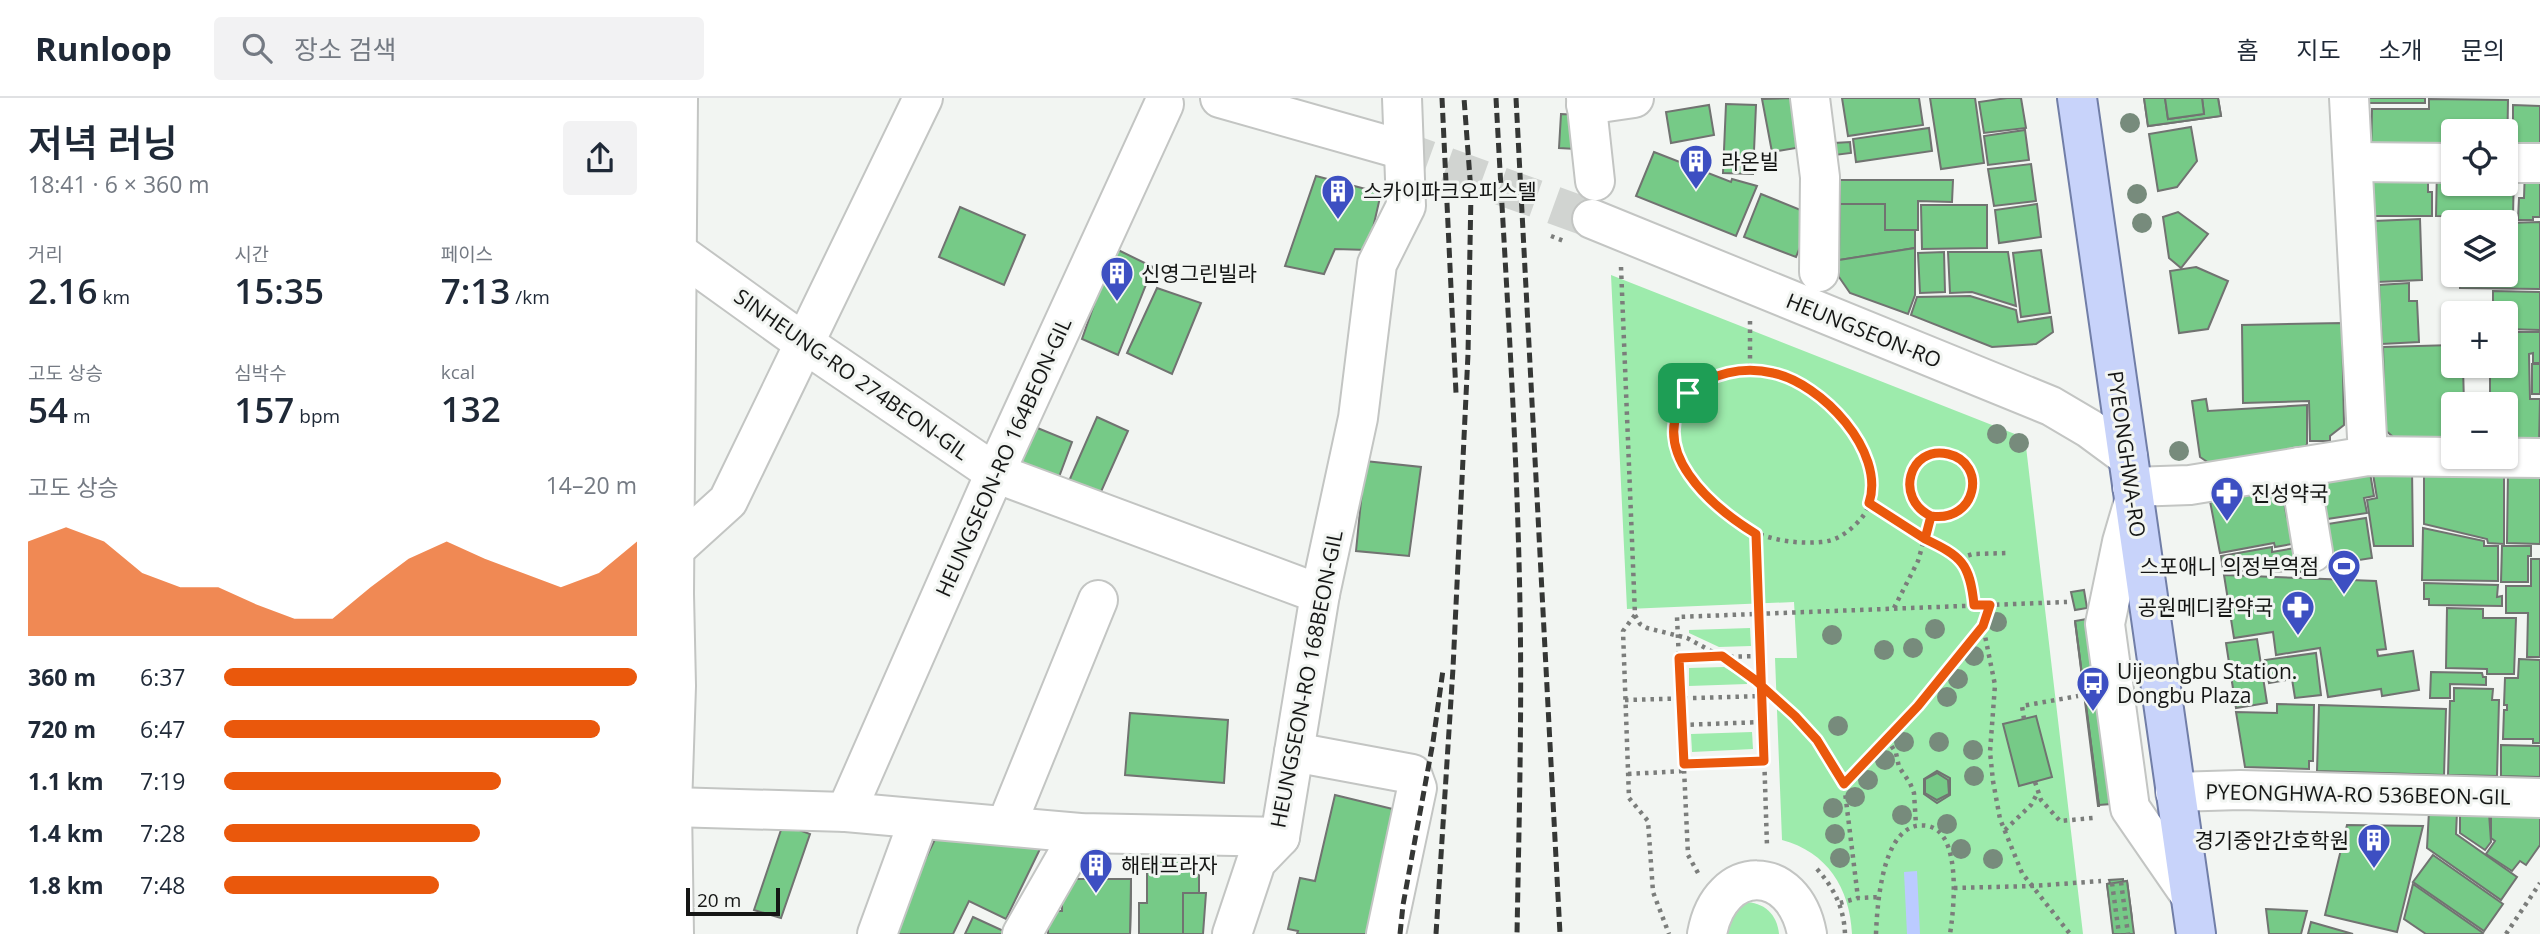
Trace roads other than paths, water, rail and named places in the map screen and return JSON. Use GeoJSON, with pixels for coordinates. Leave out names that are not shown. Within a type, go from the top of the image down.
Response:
{"type":"FeatureCollection","features":[{"type":"Feature","properties":{"kind":"main road","name":"PYEONGHWA-RO"},"geometry":{"type":"LineString","coordinates":[[2077,98],[2196,934]]}},
{"type":"Feature","properties":{"kind":"street"},"geometry":{"type":"LineString","coordinates":[[674,934],[670,592],[675,549],[671,250],[678,98]]}},
{"type":"Feature","properties":{"kind":"street"},"geometry":{"type":"LineString","coordinates":[[675,549],[728,501],[923,98]]}},
{"type":"Feature","properties":{"kind":"street"},"geometry":{"type":"LineString","coordinates":[[1220,98],[1398,142]]}},
{"type":"Feature","properties":{"kind":"street","name":"HEUNGSEON-RO 168BEON-GIL"},"geometry":{"type":"LineString","coordinates":[[672,807],[846,812],[1080,833],[1280,837],[1320,594],[1358,418],[1377,264],[1406,206],[1398,142],[1402,98]]}},
{"type":"Feature","properties":{"kind":"street"},"geometry":{"type":"LineString","coordinates":[[1595,181],[1586,102],[1634,98]]}},
{"type":"Feature","properties":{"kind":"street"},"geometry":{"type":"LineString","coordinates":[[1810,98],[1820,177],[1819,272]]}},
{"type":"Feature","properties":{"kind":"street"},"geometry":{"type":"LineString","coordinates":[[2349,98],[2368,456]]}},
{"type":"Feature","properties":{"kind":"street","name":"HEUNGSEON-RO 164BEON-GIL"},"geometry":{"type":"LineString","coordinates":[[846,812],[995,473],[1164,104]]}},
{"type":"Feature","properties":{"kind":"street"},"geometry":{"type":"LineString","coordinates":[[2353,162],[2441,163]]}},
{"type":"Feature","properties":{"kind":"street"},"geometry":{"type":"LineString","coordinates":[[2518,163],[2540,163]]}},
{"type":"Feature","properties":{"kind":"street","name":"HEUNGSEON-RO"},"geometry":{"type":"LineString","coordinates":[[1578,230],[2051,407],[2090,429],[2131,481]]}},
{"type":"Feature","properties":{"kind":"street","name":"SINHEUNG-RO 274BEON-GIL"},"geometry":{"type":"LineString","coordinates":[[671,250],[995,473],[1320,594]]}},
{"type":"Feature","properties":{"kind":"street"},"geometry":{"type":"LineString","coordinates":[[2190,895],[2130,808],[2105,624],[2131,481],[2190,485],[2368,456],[2540,458]]}},
{"type":"Feature","properties":{"kind":"street"},"geometry":{"type":"LineString","coordinates":[[2299,467],[2313,552]]}},
{"type":"Feature","properties":{"kind":"street"},"geometry":{"type":"LineString","coordinates":[[1006,826],[1098,600]]}},
{"type":"Feature","properties":{"kind":"street"},"geometry":{"type":"LineString","coordinates":[[1294,752],[1412,774],[1417,788],[1386,934]]}},
{"type":"Feature","properties":{"kind":"street","name":"PYEONGHWA-RO 536BEON-GIL"},"geometry":{"type":"LineString","coordinates":[[2175,792],[2240,790],[2540,798]]}},
{"type":"Feature","properties":{"kind":"street"},"geometry":{"type":"LineString","coordinates":[[877,934],[919,819]]}},
{"type":"Feature","properties":{"kind":"street"},"geometry":{"type":"LineString","coordinates":[[1022,934],[1080,833]]}},
{"type":"Feature","properties":{"kind":"street"},"geometry":{"type":"LineString","coordinates":[[1232,934],[1256,862],[1280,837]]}},
{"type":"Feature","properties":{"kind":"street"},"geometry":{"type":"LineString","coordinates":[[1707,934],[1710,914],[1722,896],[1739,883],[1758,881],[1776,885],[1789,893],[1797,904],[1807,934]]}},
{"type":"Feature","properties":{"kind":"water"},"geometry":{"type":"Polygon","coordinates":[[[1917,871],[1920,934],[1907,934],[1904,872],[1917,871]]]}},
{"type":"Feature","properties":{"kind":"tunnel"},"geometry":{"type":"LineString","coordinates":[[1393,147],[1592,219]]}},
{"type":"Feature","properties":{"kind":"railway"},"geometry":{"type":"LineString","coordinates":[[1442,98],[1456,393]]}},
{"type":"Feature","properties":{"kind":"railway"},"geometry":{"type":"LineString","coordinates":[[1436,934],[1453,668],[1468,354],[1471,192],[1464,98]]}},
{"type":"Feature","properties":{"kind":"railway"},"geometry":{"type":"LineString","coordinates":[[1496,98],[1520,606],[1517,934]]}},
{"type":"Feature","properties":{"kind":"railway"},"geometry":{"type":"LineString","coordinates":[[1516,98],[1560,934]]}},
{"type":"Feature","properties":{"kind":"railway"},"geometry":{"type":"LineString","coordinates":[[1400,934],[1443,670]]}},
{"type":"Feature","properties":{"kind":"place","name":"라온빌"},"geometry":{"type":"Point","coordinates":[1696,191]}},
{"type":"Feature","properties":{"kind":"place","name":"스카이파크오피스텔"},"geometry":{"type":"Point","coordinates":[1338,221]}},
{"type":"Feature","properties":{"kind":"place","name":"신영그린빌라"},"geometry":{"type":"Point","coordinates":[1117,303]}},
{"type":"Feature","properties":{"kind":"place","name":"진성약국"},"geometry":{"type":"Point","coordinates":[2227,523]}},
{"type":"Feature","properties":{"kind":"place","name":"스포애니 의정부역점"},"geometry":{"type":"Point","coordinates":[2344,596]}},
{"type":"Feature","properties":{"kind":"place","name":"공원메디칼약국"},"geometry":{"type":"Point","coordinates":[2298,637]}},
{"type":"Feature","properties":{"kind":"place","name":"Uijeongbu Station. Dongbu Plaza"},"geometry":{"type":"Point","coordinates":[2093,713]}},
{"type":"Feature","properties":{"kind":"place","name":"경기중안간호학원"},"geometry":{"type":"Point","coordinates":[2374,870]}},
{"type":"Feature","properties":{"kind":"place","name":"해태프라자"},"geometry":{"type":"Point","coordinates":[1096,895]}}]}
